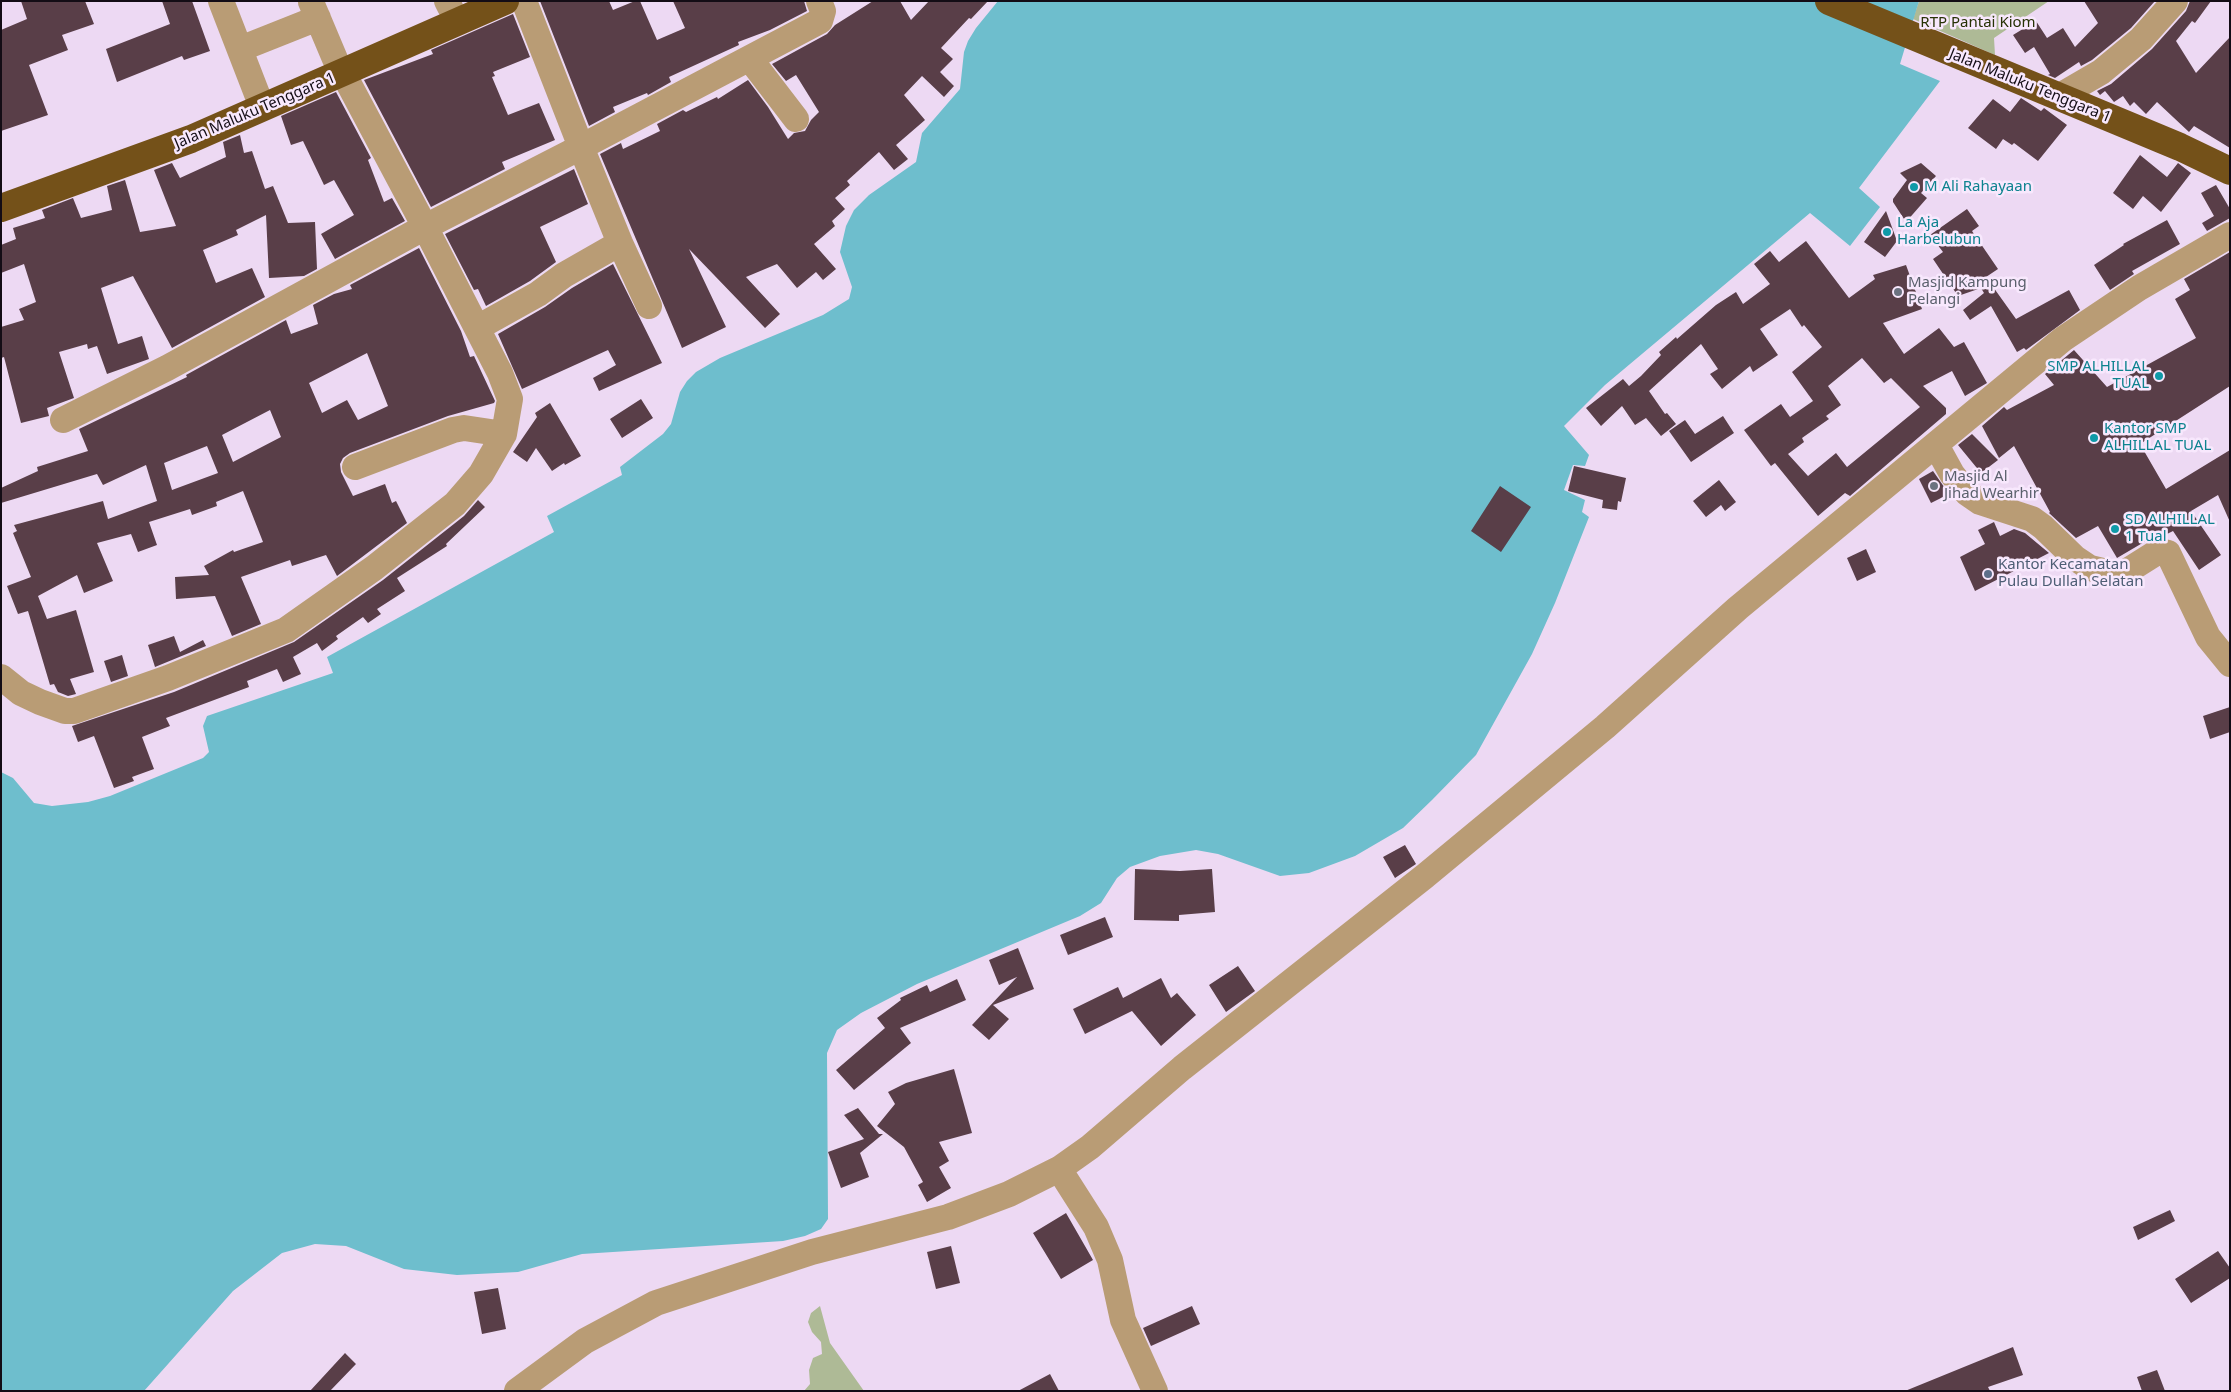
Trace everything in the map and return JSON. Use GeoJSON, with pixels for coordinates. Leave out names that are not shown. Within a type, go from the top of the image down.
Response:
{"type":"FeatureCollection","features":[{"type":"Feature","properties":{"kind":"highway","name":"Jalan Maluku Tenggara 1"},"geometry":{"type":"LineString","coordinates":[[1,189],[114,151],[257,94],[339,66],[505,1]]}},
{"type":"Feature","properties":{"kind":"highway","name":"Jalan Maluku Tenggara 1"},"geometry":{"type":"LineString","coordinates":[[1828,1],[2180,147],[2230,172]]}},
{"type":"Feature","properties":{"kind":"highway","name":"Jalan Maluku Tenggara 1"},"geometry":{"type":"LineString","coordinates":[[1,208],[191,139],[339,66],[453,3]]}},
{"type":"Feature","properties":{"kind":"street"},"geometry":{"type":"LineString","coordinates":[[221,1],[257,94]]}},
{"type":"Feature","properties":{"kind":"street"},"geometry":{"type":"LineString","coordinates":[[524,1],[620,243],[649,306]]}},
{"type":"Feature","properties":{"kind":"street"},"geometry":{"type":"LineString","coordinates":[[63,420],[167,368],[425,227],[750,60],[820,21],[823,11],[819,1]]}},
{"type":"Feature","properties":{"kind":"street"},"geometry":{"type":"LineString","coordinates":[[2058,97],[2101,72],[2140,39],[2175,1]]}},
{"type":"Feature","properties":{"kind":"street"},"geometry":{"type":"LineString","coordinates":[[1,678],[21,693],[40,702],[74,711],[160,681],[268,638],[332,599],[444,515],[481,474],[504,434],[510,407],[508,390],[425,227],[339,66],[315,9],[240,49]]}},
{"type":"Feature","properties":{"kind":"street"},"geometry":{"type":"LineString","coordinates":[[750,60],[796,119]]}},
{"type":"Feature","properties":{"kind":"street"},"geometry":{"type":"LineString","coordinates":[[517,1391],[585,1341],[656,1303],[812,1252],[948,1217],[1009,1194],[1059,1169],[1090,1147],[1182,1068],[1425,876],[1538,783],[1605,727],[1738,608],[2082,325],[2139,288],[2230,235]]}},
{"type":"Feature","properties":{"kind":"street"},"geometry":{"type":"LineString","coordinates":[[477,328],[538,294],[564,275],[620,243]]}},
{"type":"Feature","properties":{"kind":"street"},"geometry":{"type":"LineString","coordinates":[[355,467],[454,430],[464,428],[504,434]]}},
{"type":"Feature","properties":{"kind":"street"},"geometry":{"type":"LineString","coordinates":[[1936,445],[1952,474],[1967,493],[1980,502],[2032,519],[2075,558],[2090,568],[2110,574],[2124,573],[2159,551],[2168,553],[2208,637],[2230,664]]}},
{"type":"Feature","properties":{"kind":"street"},"geometry":{"type":"LineString","coordinates":[[1059,1169],[1096,1227],[1110,1260],[1124,1320],[1155,1391]]}},
{"type":"Feature","properties":{"kind":"green space","name":"RTP Pantai Kiom"},"geometry":{"type":"Polygon","coordinates":[[[1919,1],[2049,1],[1994,38],[1995,55],[1913,19],[1919,1]]]}},
{"type":"Feature","properties":{"kind":"green space"},"geometry":{"type":"Polygon","coordinates":[[[820,1306],[830,1343],[864,1391],[804,1391],[810,1384],[809,1370],[813,1358],[822,1354],[821,1342],[812,1332],[808,1322],[811,1313],[820,1306]]]}},
{"type":"Feature","properties":{"kind":"water"},"geometry":{"type":"Polygon","coordinates":[[[998,1],[1919,1],[1900,64],[1940,81],[1859,188],[1880,207],[1850,246],[1810,213],[1605,385],[1564,426],[1589,455],[1585,466],[1573,465],[1564,490],[1585,500],[1582,512],[1589,517],[1555,603],[1532,654],[1476,755],[1403,828],[1355,856],[1309,873],[1280,876],[1218,854],[1196,850],[1160,856],[1130,867],[1117,878],[1101,903],[1080,916],[917,984],[861,1013],[837,1030],[827,1053],[828,1219],[821,1229],[805,1236],[783,1241],[582,1254],[518,1272],[457,1275],[404,1269],[346,1246],[315,1244],[282,1253],[233,1291],[144,1391],[1,1391],[1,772],[13,778],[34,803],[52,806],[88,802],[110,796],[203,758],[209,752],[203,726],[207,716],[333,673],[327,657],[554,532],[547,516],[622,475],[620,467],[663,434],[671,424],[680,392],[696,372],[720,358],[823,315],[849,299],[852,287],[840,252],[846,226],[854,210],[869,195],[916,162],[922,133],[960,89],[964,52],[968,41],[998,1]]]}},
{"type":"Feature","properties":{"kind":"building"},"geometry":{"type":"Polygon","coordinates":[[[21,1],[85,1],[94,24],[62,35],[68,50],[29,65],[48,115],[1,131],[1,30],[27,19],[21,1]]]}},
{"type":"Feature","properties":{"kind":"building"},"geometry":{"type":"Polygon","coordinates":[[[162,1],[192,1],[210,51],[184,60],[182,56],[117,82],[106,49],[170,24],[162,1]]]}},
{"type":"Feature","properties":{"kind":"building"},"geometry":{"type":"Polygon","coordinates":[[[540,1],[609,1],[613,10],[635,1],[640,1],[657,40],[685,28],[673,1],[804,1],[807,11],[770,30],[738,42],[739,45],[669,77],[671,82],[648,95],[647,93],[613,107],[615,112],[589,126],[540,1]]]}},
{"type":"Feature","properties":{"kind":"building"},"geometry":{"type":"Polygon","coordinates":[[[873,1],[900,1],[911,20],[929,1],[988,1],[941,48],[953,59],[940,72],[954,86],[944,97],[922,76],[904,95],[925,120],[896,145],[908,159],[894,170],[879,152],[847,181],[850,185],[835,198],[845,209],[832,221],[835,226],[814,244],[836,269],[823,280],[816,272],[797,288],[777,264],[746,277],[780,314],[765,328],[689,249],[726,327],[682,348],[600,154],[621,143],[623,149],[660,131],[657,124],[683,110],[686,112],[717,97],[718,99],[748,80],[788,139],[794,133],[805,131],[811,120],[819,112],[796,75],[786,81],[772,64],[827,34],[835,25],[873,1]]]}},
{"type":"Feature","properties":{"kind":"building"},"geometry":{"type":"Polygon","coordinates":[[[2084,1],[2155,1],[2131,28],[2092,60],[2081,66],[2079,62],[2055,78],[2048,75],[2050,74],[2034,47],[2025,53],[2013,35],[2036,21],[2047,38],[2063,28],[2075,47],[2098,23],[2084,1]]]}},
{"type":"Feature","properties":{"kind":"building"},"geometry":{"type":"Polygon","coordinates":[[[2190,1],[2211,1],[2195,23],[2192,21],[2176,41],[2196,73],[2230,37],[2230,148],[2194,126],[2189,132],[2157,102],[2146,114],[2134,102],[2130,106],[2123,96],[2114,102],[2105,91],[2100,95],[2097,91],[2111,84],[2152,49],[2186,11],[2190,1]]]}},
{"type":"Feature","properties":{"kind":"building"},"geometry":{"type":"Polygon","coordinates":[[[513,14],[530,57],[493,72],[495,76],[492,77],[508,115],[539,103],[555,140],[502,162],[505,169],[431,207],[364,80],[433,54],[431,50],[513,14]]]}},
{"type":"Feature","properties":{"kind":"building"},"geometry":{"type":"Polygon","coordinates":[[[336,92],[371,158],[368,160],[384,202],[392,198],[405,221],[335,259],[321,234],[354,215],[334,180],[324,185],[303,141],[291,145],[281,116],[336,92]]]}},
{"type":"Feature","properties":{"kind":"building"},"geometry":{"type":"Polygon","coordinates":[[[2021,98],[2041,111],[2044,108],[2067,125],[2038,161],[2014,143],[2012,145],[2003,139],[1996,149],[1968,128],[1993,99],[2010,112],[2021,98]]]}},
{"type":"Feature","properties":{"kind":"building"},"geometry":{"type":"Polygon","coordinates":[[[240,135],[244,153],[252,151],[265,189],[273,186],[288,223],[315,222],[317,269],[304,276],[269,278],[266,215],[236,230],[238,235],[203,250],[216,283],[252,268],[265,297],[172,348],[133,276],[101,288],[118,344],[142,336],[149,359],[107,374],[97,346],[88,349],[87,344],[59,352],[74,398],[47,408],[49,416],[21,423],[4,357],[1,358],[1,327],[24,320],[19,309],[36,302],[24,264],[1,273],[1,245],[16,239],[13,228],[45,218],[42,210],[73,198],[81,218],[112,210],[107,186],[125,180],[140,232],[176,226],[154,170],[172,163],[180,178],[226,157],[223,142],[240,135]]]}},
{"type":"Feature","properties":{"kind":"building"},"geometry":{"type":"Polygon","coordinates":[[[2140,155],[2167,177],[2178,163],[2191,173],[2161,212],[2143,196],[2133,209],[2113,193],[2140,155]]]}},
{"type":"Feature","properties":{"kind":"building","name":"M Ali Rahayaan"},"geometry":{"type":"Polygon","coordinates":[[[1921,163],[1936,176],[1921,193],[1927,198],[1906,222],[1893,199],[1907,180],[1900,173],[1921,163]]]}},
{"type":"Feature","properties":{"kind":"building"},"geometry":{"type":"Polygon","coordinates":[[[574,169],[588,204],[540,227],[556,262],[530,281],[486,306],[478,289],[474,290],[445,234],[574,169]]]}},
{"type":"Feature","properties":{"kind":"building"},"geometry":{"type":"Polygon","coordinates":[[[2216,185],[2230,209],[2230,218],[2207,231],[2202,223],[2214,216],[2201,193],[2216,185]]]}},
{"type":"Feature","properties":{"kind":"building"},"geometry":{"type":"Polygon","coordinates":[[[1967,209],[1979,226],[1972,231],[1998,269],[1986,277],[2016,319],[2069,290],[2080,310],[2026,350],[2024,348],[2017,352],[1991,306],[1970,320],[1963,310],[1984,293],[1981,288],[1958,296],[1933,259],[1943,252],[1930,235],[1967,209]]]}},
{"type":"Feature","properties":{"kind":"building","name":"La Aja Harbelubun"},"geometry":{"type":"Polygon","coordinates":[[[1886,211],[1897,241],[1885,257],[1864,242],[1886,211]]]}},
{"type":"Feature","properties":{"kind":"building"},"geometry":{"type":"Polygon","coordinates":[[[2167,220],[2180,244],[2132,271],[2134,274],[2110,290],[2094,265],[2123,244],[2167,220]]]}},
{"type":"Feature","properties":{"kind":"building"},"geometry":{"type":"Polygon","coordinates":[[[1806,241],[1849,298],[1875,279],[1873,275],[1906,265],[1922,309],[1883,323],[1904,354],[1939,328],[1954,347],[1964,342],[1987,383],[1965,396],[1952,371],[1923,386],[1946,408],[1946,414],[1850,496],[1845,493],[1818,516],[1775,463],[1771,466],[1744,430],[1781,404],[1790,417],[1813,401],[1792,372],[1822,347],[1804,325],[1802,327],[1790,309],[1760,329],[1778,355],[1753,372],[1750,366],[1722,389],[1710,374],[1718,369],[1701,344],[1649,391],[1665,414],[1667,413],[1676,424],[1661,436],[1646,418],[1635,425],[1622,406],[1601,426],[1586,408],[1623,379],[1629,386],[1661,355],[1659,352],[1716,305],[1736,292],[1743,304],[1770,284],[1754,264],[1770,251],[1779,262],[1806,241]],[[1862,358],[1828,386],[1841,405],[1826,416],[1829,419],[1802,438],[1804,442],[1788,454],[1808,476],[1836,453],[1847,467],[1920,407],[1891,378],[1884,383],[1862,358]]]}},
{"type":"Feature","properties":{"kind":"building"},"geometry":{"type":"Polygon","coordinates":[[[419,248],[461,331],[470,357],[474,356],[495,401],[494,403],[448,416],[350,453],[343,458],[340,464],[341,472],[353,496],[385,484],[392,503],[396,501],[407,523],[337,576],[326,555],[292,566],[290,560],[241,577],[261,624],[232,636],[215,596],[176,599],[175,577],[209,575],[204,566],[233,550],[234,552],[263,542],[243,491],[216,502],[217,506],[192,515],[190,509],[149,522],[157,545],[138,552],[131,534],[97,543],[113,581],[84,593],[77,575],[38,596],[47,619],[76,610],[94,672],[70,679],[76,694],[68,696],[58,692],[54,684],[50,685],[28,611],[18,614],[7,586],[31,577],[13,533],[17,531],[14,525],[103,501],[108,519],[157,501],[146,465],[103,485],[97,474],[1,503],[1,488],[38,471],[37,467],[88,451],[79,429],[187,377],[186,375],[286,320],[291,334],[318,324],[313,305],[334,294],[352,289],[350,285],[419,248]],[[367,353],[309,383],[322,413],[347,400],[358,420],[388,406],[367,353]],[[270,410],[222,435],[233,462],[281,437],[270,410]],[[207,446],[164,463],[172,490],[218,473],[207,446]]]}},
{"type":"Feature","properties":{"kind":"building"},"geometry":{"type":"Polygon","coordinates":[[[2230,252],[2230,386],[2140,444],[2166,489],[2230,450],[2230,522],[2218,495],[2191,511],[2221,555],[2199,570],[2173,531],[2163,536],[2151,538],[2117,558],[2098,526],[2076,538],[2049,513],[2014,446],[1999,458],[1982,426],[2004,407],[2007,410],[2054,385],[2045,374],[2074,350],[2107,387],[2196,338],[2175,299],[2190,290],[2184,279],[2230,252]]]}},
{"type":"Feature","properties":{"kind":"building"},"geometry":{"type":"Polygon","coordinates":[[[613,264],[662,363],[599,391],[593,378],[616,365],[608,350],[522,389],[498,334],[613,264]]]}},
{"type":"Feature","properties":{"kind":"building"},"geometry":{"type":"Polygon","coordinates":[[[641,399],[653,418],[622,438],[610,419],[641,399]]]}},
{"type":"Feature","properties":{"kind":"building"},"geometry":{"type":"Polygon","coordinates":[[[550,403],[581,456],[565,465],[564,463],[552,471],[536,448],[527,462],[513,452],[537,417],[535,413],[550,403]]]}},
{"type":"Feature","properties":{"kind":"building"},"geometry":{"type":"Polygon","coordinates":[[[1723,416],[1734,433],[1691,462],[1669,431],[1685,420],[1695,434],[1723,416]]]}},
{"type":"Feature","properties":{"kind":"building"},"geometry":{"type":"Polygon","coordinates":[[[1972,434],[1998,460],[1981,473],[1958,445],[1972,434]]]}},
{"type":"Feature","properties":{"kind":"building"},"geometry":{"type":"Polygon","coordinates":[[[1574,466],[1626,478],[1621,502],[1618,501],[1617,510],[1602,508],[1603,500],[1568,491],[1574,466]]]}},
{"type":"Feature","properties":{"kind":"building","name":"Masjid Al Jihad Wearhir"},"geometry":{"type":"Polygon","coordinates":[[[1933,471],[1949,494],[1931,503],[1919,479],[1933,471]]]}},
{"type":"Feature","properties":{"kind":"building"},"geometry":{"type":"Polygon","coordinates":[[[1719,480],[1736,502],[1725,511],[1721,505],[1706,517],[1693,501],[1719,480]]]}},
{"type":"Feature","properties":{"kind":"building"},"geometry":{"type":"Polygon","coordinates":[[[1500,486],[1531,507],[1501,552],[1471,531],[1500,486]]]}},
{"type":"Feature","properties":{"kind":"building"},"geometry":{"type":"Polygon","coordinates":[[[478,500],[485,507],[446,544],[447,546],[397,578],[405,591],[377,609],[381,614],[368,623],[363,617],[336,636],[338,639],[322,651],[317,643],[293,657],[301,674],[283,682],[277,669],[247,681],[249,687],[166,718],[170,726],[142,737],[154,769],[132,777],[134,781],[114,788],[94,736],[78,742],[72,726],[174,692],[294,642],[383,580],[464,516],[478,500]]]}},
{"type":"Feature","properties":{"kind":"building","name":"Kantor Kecamatan Pulau Dullah Selatan"},"geometry":{"type":"Polygon","coordinates":[[[1994,522],[2000,536],[2014,529],[2025,533],[2049,553],[1975,591],[1960,557],[1985,544],[1978,530],[1994,522]]]}},
{"type":"Feature","properties":{"kind":"building"},"geometry":{"type":"Polygon","coordinates":[[[1866,549],[1876,572],[1857,581],[1847,558],[1866,549]]]}},
{"type":"Feature","properties":{"kind":"building"},"geometry":{"type":"Polygon","coordinates":[[[174,636],[180,652],[203,640],[206,646],[155,667],[148,645],[174,636]]]}},
{"type":"Feature","properties":{"kind":"building"},"geometry":{"type":"Polygon","coordinates":[[[122,655],[128,676],[111,682],[104,661],[122,655]]]}},
{"type":"Feature","properties":{"kind":"building"},"geometry":{"type":"Polygon","coordinates":[[[2230,707],[2230,732],[2210,739],[2203,716],[2230,707]]]}},
{"type":"Feature","properties":{"kind":"building"},"geometry":{"type":"Polygon","coordinates":[[[1405,845],[1416,864],[1395,878],[1383,857],[1405,845]]]}},
{"type":"Feature","properties":{"kind":"building"},"geometry":{"type":"Polygon","coordinates":[[[1135,869],[1180,871],[1212,869],[1215,912],[1179,915],[1179,921],[1134,920],[1135,869]]]}},
{"type":"Feature","properties":{"kind":"building"},"geometry":{"type":"Polygon","coordinates":[[[1105,917],[1113,937],[1068,955],[1060,935],[1105,917]]]}},
{"type":"Feature","properties":{"kind":"building"},"geometry":{"type":"Polygon","coordinates":[[[1018,948],[1034,989],[993,1005],[1009,1019],[989,1040],[972,1025],[1017,977],[999,985],[989,960],[1018,948]]]}},
{"type":"Feature","properties":{"kind":"building"},"geometry":{"type":"Polygon","coordinates":[[[1238,966],[1255,991],[1226,1012],[1209,985],[1238,966]]]}},
{"type":"Feature","properties":{"kind":"building"},"geometry":{"type":"Polygon","coordinates":[[[1161,978],[1171,998],[1177,993],[1196,1015],[1161,1046],[1132,1011],[1085,1034],[1073,1009],[1118,987],[1123,998],[1161,978]]]}},
{"type":"Feature","properties":{"kind":"building"},"geometry":{"type":"Polygon","coordinates":[[[957,979],[966,1000],[900,1028],[911,1043],[854,1090],[836,1070],[885,1028],[877,1018],[901,1000],[900,998],[927,985],[930,992],[957,979]]]}},
{"type":"Feature","properties":{"kind":"building"},"geometry":{"type":"Polygon","coordinates":[[[954,1069],[972,1133],[939,1142],[949,1161],[939,1167],[951,1188],[927,1202],[918,1185],[923,1182],[904,1147],[877,1126],[895,1104],[888,1092],[906,1083],[954,1069]]]}},
{"type":"Feature","properties":{"kind":"building"},"geometry":{"type":"Polygon","coordinates":[[[858,1108],[879,1134],[883,1134],[860,1153],[869,1177],[841,1188],[828,1152],[864,1139],[844,1115],[858,1108]]]}},
{"type":"Feature","properties":{"kind":"building"},"geometry":{"type":"Polygon","coordinates":[[[2170,1210],[2175,1221],[2138,1240],[2133,1227],[2170,1210]]]}},
{"type":"Feature","properties":{"kind":"building"},"geometry":{"type":"Polygon","coordinates":[[[1066,1213],[1093,1260],[1061,1279],[1033,1233],[1066,1213]]]}},
{"type":"Feature","properties":{"kind":"building"},"geometry":{"type":"Polygon","coordinates":[[[951,1246],[960,1283],[936,1289],[927,1252],[951,1246]]]}},
{"type":"Feature","properties":{"kind":"building"},"geometry":{"type":"Polygon","coordinates":[[[2218,1251],[2230,1268],[2230,1278],[2191,1303],[2175,1279],[2218,1251]]]}},
{"type":"Feature","properties":{"kind":"building"},"geometry":{"type":"Polygon","coordinates":[[[498,1288],[506,1329],[482,1334],[474,1292],[498,1288]]]}},
{"type":"Feature","properties":{"kind":"building"},"geometry":{"type":"Polygon","coordinates":[[[1192,1306],[1200,1324],[1151,1346],[1143,1328],[1192,1306]]]}},
{"type":"Feature","properties":{"kind":"building"},"geometry":{"type":"Polygon","coordinates":[[[2013,1347],[2023,1375],[1988,1387],[1990,1391],[1905,1391],[2013,1347]]]}},
{"type":"Feature","properties":{"kind":"building"},"geometry":{"type":"Polygon","coordinates":[[[345,1353],[356,1364],[330,1391],[310,1391],[345,1353]]]}},
{"type":"Feature","properties":{"kind":"building"},"geometry":{"type":"Polygon","coordinates":[[[2157,1370],[2165,1391],[2142,1391],[2137,1377],[2157,1370]]]}},
{"type":"Feature","properties":{"kind":"building"},"geometry":{"type":"Polygon","coordinates":[[[1050,1374],[1059,1391],[1018,1391],[1050,1374]]]}},
{"type":"Feature","properties":{"kind":"place","name":"M Ali Rahayaan"},"geometry":{"type":"Point","coordinates":[1914,187]}},
{"type":"Feature","properties":{"kind":"place","name":"La Aja Harbelubun"},"geometry":{"type":"Point","coordinates":[1887,232]}},
{"type":"Feature","properties":{"kind":"place","name":"Masjid Kampung Pelangi"},"geometry":{"type":"Point","coordinates":[1898,292]}},
{"type":"Feature","properties":{"kind":"place","name":"SMP ALHILLAL TUAL"},"geometry":{"type":"Point","coordinates":[2159,376]}},
{"type":"Feature","properties":{"kind":"place","name":"Kantor SMP ALHILLAL TUAL"},"geometry":{"type":"Point","coordinates":[2094,438]}},
{"type":"Feature","properties":{"kind":"place","name":"Masjid Al Jihad Wearhir"},"geometry":{"type":"Point","coordinates":[1934,486]}},
{"type":"Feature","properties":{"kind":"place","name":"SD ALHILLAL 1 Tual"},"geometry":{"type":"Point","coordinates":[2115,529]}},
{"type":"Feature","properties":{"kind":"place","name":"Kantor Kecamatan Pulau Dullah Selatan"},"geometry":{"type":"Point","coordinates":[1988,574]}}]}
